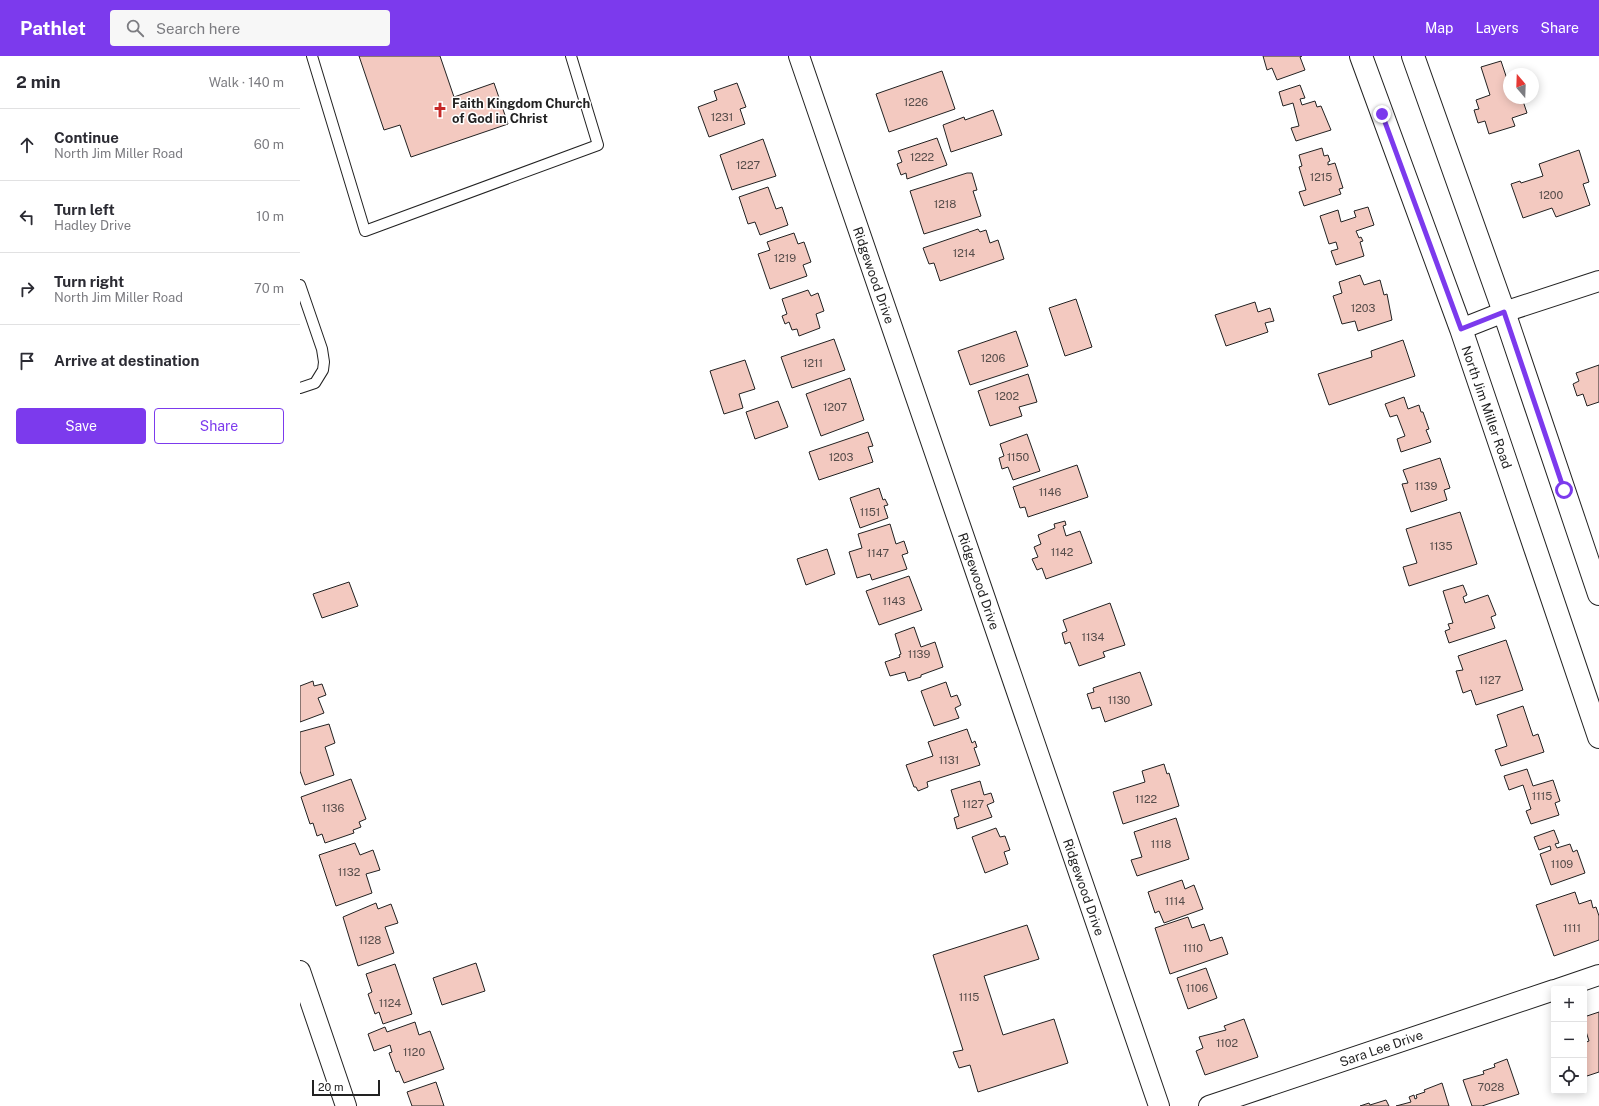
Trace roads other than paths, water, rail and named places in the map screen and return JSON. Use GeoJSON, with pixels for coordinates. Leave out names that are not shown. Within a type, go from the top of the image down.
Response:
{"type":"FeatureCollection","features":[{"type":"Feature","properties":{"kind":"main road","name":"North Jim Miller Road"},"geometry":{"type":"LineString","coordinates":[[1361,56],[1461,329],[1599,737]]}},
{"type":"Feature","properties":{"kind":"main road"},"geometry":{"type":"LineString","coordinates":[[1413,56],[1504,312],[1599,594]]}},
{"type":"Feature","properties":{"kind":"street","name":"Ridgewood Drive"},"geometry":{"type":"LineString","coordinates":[[799,56],[1159,1106]]}},
{"type":"Feature","properties":{"kind":"street"},"geometry":{"type":"LineString","coordinates":[[1461,329],[1504,312],[1599,281]]}},
{"type":"Feature","properties":{"kind":"street"},"geometry":{"type":"LineString","coordinates":[[300,971],[346,1106]]}},
{"type":"Feature","properties":{"kind":"street"},"geometry":{"type":"LineString","coordinates":[[1567,986],[1599,975]]}},
{"type":"Feature","properties":{"kind":"street","name":"Sara Lee Drive"},"geometry":{"type":"LineString","coordinates":[[1209,1106],[1551,991]]}},
{"type":"Feature","properties":{"kind":"lane"},"geometry":{"type":"LineString","coordinates":[[312,56],[365,231],[598,145],[571,56]]}},
{"type":"Feature","properties":{"kind":"lane"},"geometry":{"type":"LineString","coordinates":[[300,285],[322,349],[324,362],[323,370],[315,383],[300,388]]}},
{"type":"Feature","properties":{"kind":"place","name":"Faith Kingdom Church of God in Christ"},"geometry":{"type":"Point","coordinates":[440,110]}}]}
